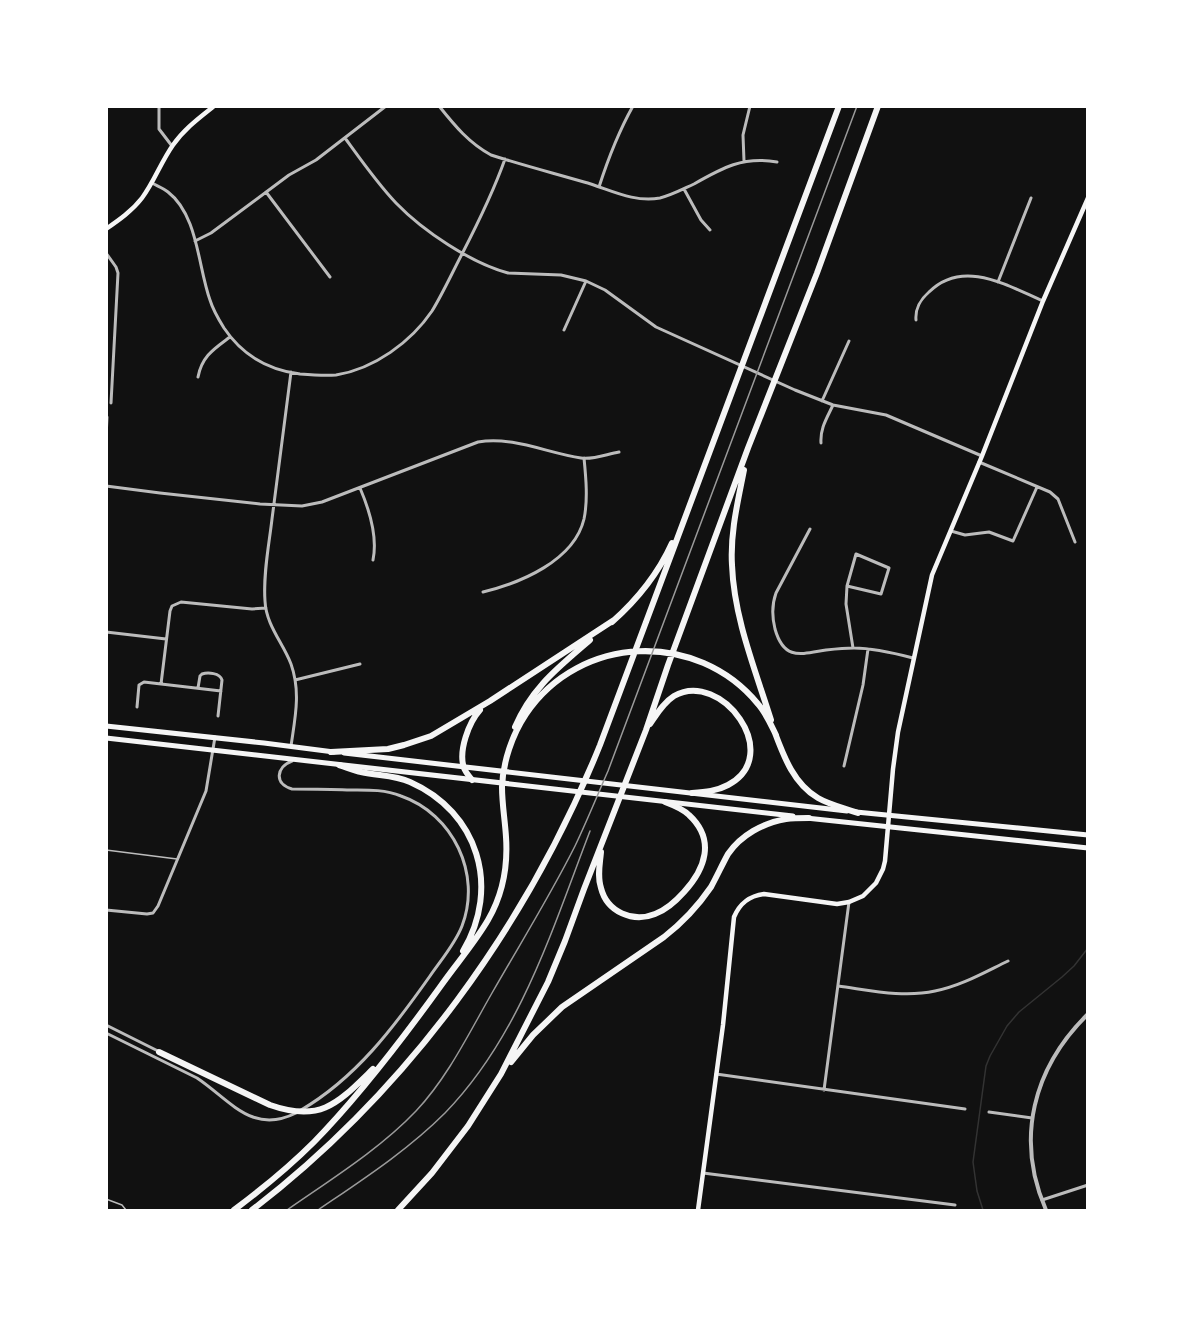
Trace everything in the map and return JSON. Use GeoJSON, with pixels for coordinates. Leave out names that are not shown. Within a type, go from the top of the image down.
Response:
{"type":"FeatureCollection","features":[{"type":"Feature","properties":{"kind":"highway"},"geometry":{"type":"LineString","coordinates":[[252,1210],[302,1169],[359,1115],[407,1063],[441,1022],[486,959],[552,849],[591,767],[839,106]]}},
{"type":"Feature","properties":{"kind":"highway"},"geometry":{"type":"LineString","coordinates":[[398,1210],[452,1149],[501,1074],[548,982],[646,730],[675,644],[748,448],[817,273],[878,106]]}},
{"type":"Feature","properties":{"kind":"highway"},"geometry":{"type":"LineString","coordinates":[[748,448],[733,531],[732,549],[733,583],[743,631],[776,735],[793,773],[809,791],[829,803],[858,813]]}},
{"type":"Feature","properties":{"kind":"highway"},"geometry":{"type":"LineString","coordinates":[[512,744],[522,710],[532,695],[561,665],[638,597],[658,571],[690,507]]}},
{"type":"Feature","properties":{"kind":"highway"},"geometry":{"type":"LineString","coordinates":[[332,752],[388,749],[431,736],[490,701],[614,620]]}},
{"type":"Feature","properties":{"kind":"highway"},"geometry":{"type":"LineString","coordinates":[[443,982],[486,924],[500,895],[505,876],[502,803],[508,753],[520,724],[530,709],[562,677],[600,658],[620,653],[648,650],[689,657],[721,672],[739,685],[757,702],[776,735]]}},
{"type":"Feature","properties":{"kind":"highway"},"geometry":{"type":"LineString","coordinates":[[646,730],[668,701],[680,694],[696,690],[715,696],[742,722],[751,747],[746,769],[727,786],[712,791],[692,793]]}},
{"type":"Feature","properties":{"kind":"highway"},"geometry":{"type":"LineString","coordinates":[[472,780],[464,768],[463,750],[468,729],[477,713],[490,701]]}},
{"type":"Feature","properties":{"kind":"highway"},"geometry":{"type":"LineString","coordinates":[[234,1210],[279,1174],[312,1143],[393,1050],[443,982],[470,938],[481,904],[480,870],[469,836],[458,818],[439,798],[399,778],[361,772],[339,765]]}},
{"type":"Feature","properties":{"kind":"highway"},"geometry":{"type":"LineString","coordinates":[[603,840],[599,879],[600,888],[608,903],[628,916],[645,917],[661,912],[680,897],[698,873],[705,849],[702,833],[689,815],[665,801]]}},
{"type":"Feature","properties":{"kind":"highway"},"geometry":{"type":"LineString","coordinates":[[501,1074],[533,1035],[562,1007],[677,927],[710,888],[730,852],[746,836],[768,824],[786,819],[809,818]]}},
{"type":"Feature","properties":{"kind":"highway"},"geometry":{"type":"LineString","coordinates":[[159,1052],[270,1105],[301,1112],[317,1111],[332,1105],[393,1050]]}},
{"type":"Feature","properties":{"kind":"main road"},"geometry":{"type":"LineString","coordinates":[[106,229],[142,198],[172,146],[192,124],[214,106]]}},
{"type":"Feature","properties":{"kind":"main road"},"geometry":{"type":"LineString","coordinates":[[698,1210],[730,966],[734,917],[740,906],[751,897],[764,894],[837,904],[849,902],[863,896],[880,877],[885,861],[898,732],[932,575],[1043,301],[1088,198]]}},
{"type":"Feature","properties":{"kind":"main road"},"geometry":{"type":"LineString","coordinates":[[106,726],[858,813],[1088,835]]}},
{"type":"Feature","properties":{"kind":"main road"},"geometry":{"type":"LineString","coordinates":[[106,738],[1088,848]]}},
{"type":"Feature","properties":{"kind":"street"},"geometry":{"type":"LineString","coordinates":[[159,106],[159,129],[172,146]]}},
{"type":"Feature","properties":{"kind":"street"},"geometry":{"type":"LineString","coordinates":[[195,241],[212,233],[289,175],[316,160],[386,106]]}},
{"type":"Feature","properties":{"kind":"street"},"geometry":{"type":"LineString","coordinates":[[439,106],[461,134],[491,155],[628,196],[649,199],[669,196],[723,167],[744,161],[777,162]]}},
{"type":"Feature","properties":{"kind":"street"},"geometry":{"type":"LineString","coordinates":[[599,186],[614,146],[633,106]]}},
{"type":"Feature","properties":{"kind":"street"},"geometry":{"type":"LineString","coordinates":[[744,161],[742,135],[750,106]]}},
{"type":"Feature","properties":{"kind":"street"},"geometry":{"type":"LineString","coordinates":[[345,138],[396,204],[422,226],[462,253],[508,273],[561,275],[586,281],[605,290],[656,327],[795,390],[833,405],[886,415],[982,456]]}},
{"type":"Feature","properties":{"kind":"street"},"geometry":{"type":"LineString","coordinates":[[152,183],[168,192],[178,203],[191,227],[210,299],[230,337],[255,358],[276,369],[327,376],[367,365],[393,350],[412,335],[431,312],[489,201],[505,159]]}},
{"type":"Feature","properties":{"kind":"street"},"geometry":{"type":"LineString","coordinates":[[684,189],[701,220],[710,230]]}},
{"type":"Feature","properties":{"kind":"street"},"geometry":{"type":"LineString","coordinates":[[266,192],[330,277]]}},
{"type":"Feature","properties":{"kind":"street"},"geometry":{"type":"LineString","coordinates":[[998,282],[1031,198]]}},
{"type":"Feature","properties":{"kind":"street"},"geometry":{"type":"LineString","coordinates":[[106,253],[118,273],[111,403]]}},
{"type":"Feature","properties":{"kind":"street"},"geometry":{"type":"LineString","coordinates":[[915,320],[916,310],[922,299],[935,286],[965,276],[986,277],[1043,301]]}},
{"type":"Feature","properties":{"kind":"street"},"geometry":{"type":"LineString","coordinates":[[564,330],[586,281]]}},
{"type":"Feature","properties":{"kind":"street"},"geometry":{"type":"LineString","coordinates":[[198,377],[207,356],[230,337]]}},
{"type":"Feature","properties":{"kind":"street"},"geometry":{"type":"LineString","coordinates":[[822,400],[849,341]]}},
{"type":"Feature","properties":{"kind":"street"},"geometry":{"type":"LineString","coordinates":[[291,372],[265,576],[266,608],[291,664],[295,680],[297,695],[291,746]]}},
{"type":"Feature","properties":{"kind":"street"},"geometry":{"type":"LineString","coordinates":[[106,387],[112,387]]}},
{"type":"Feature","properties":{"kind":"street"},"geometry":{"type":"LineString","coordinates":[[821,443],[821,432],[833,405]]}},
{"type":"Feature","properties":{"kind":"street"},"geometry":{"type":"LineString","coordinates":[[106,438],[107,417]]}},
{"type":"Feature","properties":{"kind":"street"},"geometry":{"type":"LineString","coordinates":[[106,486],[242,502],[309,505],[360,488],[461,448],[487,441],[519,444],[584,458],[619,452]]}},
{"type":"Feature","properties":{"kind":"street"},"geometry":{"type":"LineString","coordinates":[[483,592],[502,588],[540,570],[558,558],[571,545],[584,519],[586,489],[584,458]]}},
{"type":"Feature","properties":{"kind":"street"},"geometry":{"type":"LineString","coordinates":[[979,462],[1050,492],[1058,499],[1075,542]]}},
{"type":"Feature","properties":{"kind":"street"},"geometry":{"type":"LineString","coordinates":[[951,531],[965,535],[989,532],[1013,541],[1037,487]]}},
{"type":"Feature","properties":{"kind":"street"},"geometry":{"type":"LineString","coordinates":[[360,488],[374,535],[374,560]]}},
{"type":"Feature","properties":{"kind":"street"},"geometry":{"type":"LineString","coordinates":[[810,529],[773,602],[774,627],[781,643],[788,651],[802,655],[825,650],[853,648],[884,651],[915,659]]}},
{"type":"Feature","properties":{"kind":"street"},"geometry":{"type":"LineString","coordinates":[[847,586],[881,594],[889,568],[856,554],[847,586],[846,604],[853,648]]}},
{"type":"Feature","properties":{"kind":"street"},"geometry":{"type":"LineString","coordinates":[[161,684],[172,606],[177,603],[266,608]]}},
{"type":"Feature","properties":{"kind":"street"},"geometry":{"type":"LineString","coordinates":[[106,632],[166,639]]}},
{"type":"Feature","properties":{"kind":"street"},"geometry":{"type":"LineString","coordinates":[[844,766],[863,685],[868,649]]}},
{"type":"Feature","properties":{"kind":"street"},"geometry":{"type":"LineString","coordinates":[[295,680],[360,664]]}},
{"type":"Feature","properties":{"kind":"street"},"geometry":{"type":"LineString","coordinates":[[198,688],[202,674],[221,676],[218,716]]}},
{"type":"Feature","properties":{"kind":"street"},"geometry":{"type":"LineString","coordinates":[[137,707],[141,683],[221,691]]}},
{"type":"Feature","properties":{"kind":"street"},"geometry":{"type":"LineString","coordinates":[[106,909],[147,914],[153,913],[159,906],[206,790],[215,737]]}},
{"type":"Feature","properties":{"kind":"street"},"geometry":{"type":"LineString","coordinates":[[106,1033],[197,1078],[244,1114],[257,1119],[271,1120],[282,1119],[296,1112],[319,1098],[346,1076],[380,1043],[408,1007],[459,934],[466,912],[468,890],[465,867],[457,845],[443,824],[424,807],[402,796],[378,790],[292,789],[286,787],[280,780],[280,771],[287,763],[297,760]]}},
{"type":"Feature","properties":{"kind":"street"},"geometry":{"type":"LineString","coordinates":[[824,1090],[849,902]]}},
{"type":"Feature","properties":{"kind":"street"},"geometry":{"type":"LineString","coordinates":[[838,986],[886,992],[935,991],[963,982],[1008,961]]}},
{"type":"Feature","properties":{"kind":"street"},"geometry":{"type":"LineString","coordinates":[[1046,1210],[1035,1179],[1031,1151],[1032,1118],[1048,1065],[1065,1038],[1088,1014]]}},
{"type":"Feature","properties":{"kind":"street"},"geometry":{"type":"LineString","coordinates":[[106,1025],[159,1052]]}},
{"type":"Feature","properties":{"kind":"street"},"geometry":{"type":"LineString","coordinates":[[716,1074],[965,1109]]}},
{"type":"Feature","properties":{"kind":"street"},"geometry":{"type":"LineString","coordinates":[[989,1112],[1032,1118]]}},
{"type":"Feature","properties":{"kind":"street"},"geometry":{"type":"LineString","coordinates":[[703,1173],[955,1204]]}},
{"type":"Feature","properties":{"kind":"street"},"geometry":{"type":"LineString","coordinates":[[1042,1200],[1088,1185]]}},
{"type":"Feature","properties":{"kind":"lane"},"geometry":{"type":"LineString","coordinates":[[106,850],[178,859]]}},
{"type":"Feature","properties":{"kind":"lane"},"geometry":{"type":"LineString","coordinates":[[106,1199],[122,1205],[126,1210]]}},
{"type":"Feature","properties":{"kind":"waterway"},"geometry":{"type":"LineString","coordinates":[[983,1210],[977,1191],[973,1162],[986,1066],[990,1056],[1007,1026],[1019,1012],[1074,966],[1088,948]]}},
{"type":"Feature","properties":{"kind":"railway"},"geometry":{"type":"LineString","coordinates":[[287,1210],[371,1151],[402,1125],[428,1098],[457,1054],[565,865],[608,771],[857,106]]}},
{"type":"Feature","properties":{"kind":"railway"},"geometry":{"type":"LineString","coordinates":[[318,1210],[415,1140],[445,1113],[471,1083],[514,1016],[547,943],[590,831]]}}]}
